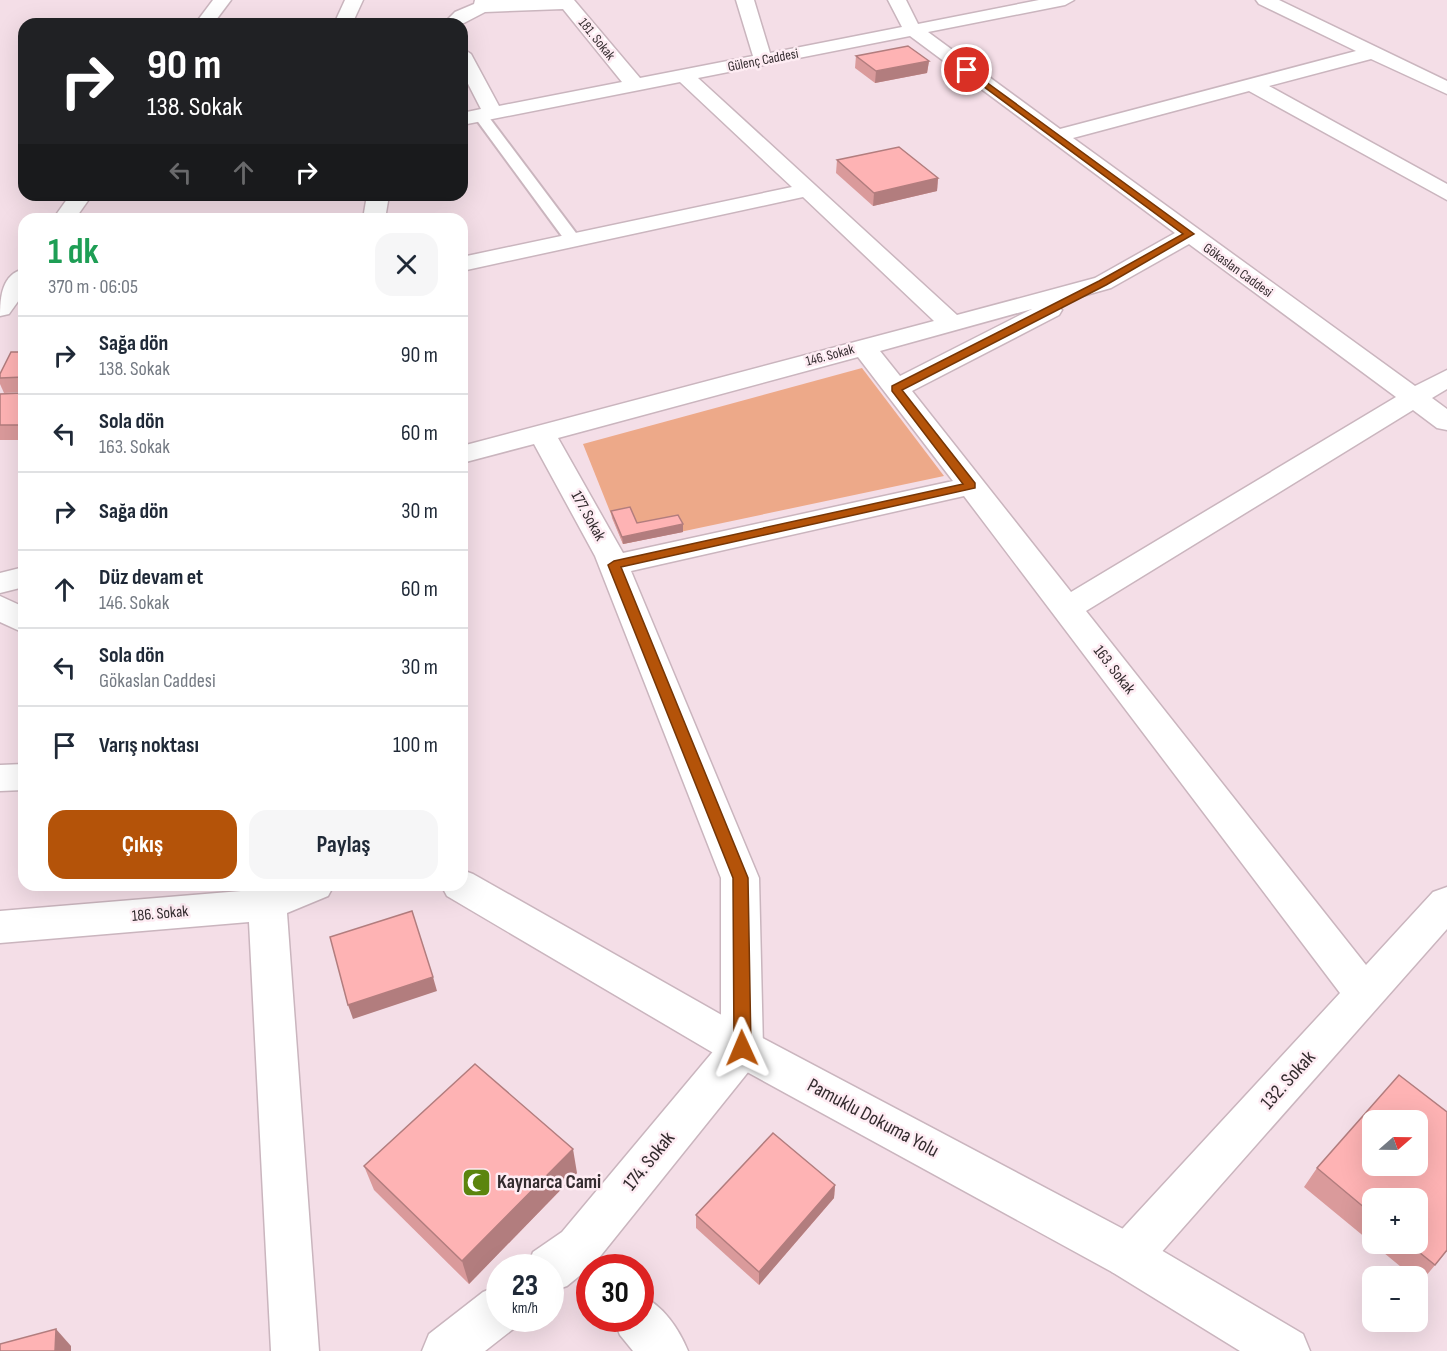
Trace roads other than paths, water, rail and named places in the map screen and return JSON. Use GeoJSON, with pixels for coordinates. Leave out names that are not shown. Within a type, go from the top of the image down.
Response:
{"type":"FeatureCollection","features":[{"type":"Feature","properties":{"kind":"street"},"geometry":{"type":"LineString","coordinates":[[208,18],[222,0]]}},
{"type":"Feature","properties":{"kind":"street"},"geometry":{"type":"LineString","coordinates":[[346,18],[354,0]]}},
{"type":"Feature","properties":{"kind":"street"},"geometry":{"type":"LineString","coordinates":[[746,0],[763,60]]}},
{"type":"Feature","properties":{"kind":"street","name":"Gökaslan Caddesi"},"geometry":{"type":"LineString","coordinates":[[897,0],[913,30],[1447,422]]}},
{"type":"Feature","properties":{"kind":"street","name":"Gülenç Caddesi"},"geometry":{"type":"LineString","coordinates":[[478,116],[1065,0]]}},
{"type":"Feature","properties":{"kind":"street"},"geometry":{"type":"LineString","coordinates":[[1265,0],[1447,88]]}},
{"type":"Feature","properties":{"kind":"street"},"geometry":{"type":"LineString","coordinates":[[460,18],[483,4]]}},
{"type":"Feature","properties":{"kind":"street","name":"181. Sokak"},"geometry":{"type":"LineString","coordinates":[[483,4],[568,4],[635,85]]}},
{"type":"Feature","properties":{"kind":"street"},"geometry":{"type":"LineString","coordinates":[[1056,136],[1374,52]]}},
{"type":"Feature","properties":{"kind":"street"},"geometry":{"type":"LineString","coordinates":[[684,76],[950,322]]}},
{"type":"Feature","properties":{"kind":"street"},"geometry":{"type":"LineString","coordinates":[[468,77],[478,116]]}},
{"type":"Feature","properties":{"kind":"street"},"geometry":{"type":"LineString","coordinates":[[1251,84],[1447,193]]}},
{"type":"Feature","properties":{"kind":"street"},"geometry":{"type":"LineString","coordinates":[[468,263],[807,190]]}},
{"type":"Feature","properties":{"kind":"street","name":"146. Sokak"},"geometry":{"type":"LineString","coordinates":[[468,453],[950,322],[1103,283],[1190,234]]}},
{"type":"Feature","properties":{"kind":"street"},"geometry":{"type":"LineString","coordinates":[[896,389],[1103,283]]}},
{"type":"Feature","properties":{"kind":"street"},"geometry":{"type":"LineString","coordinates":[[0,309],[18,284]]}},
{"type":"Feature","properties":{"kind":"street","name":"163. Sokak"},"geometry":{"type":"LineString","coordinates":[[863,346],[1365,994]]}},
{"type":"Feature","properties":{"kind":"street"},"geometry":{"type":"LineString","coordinates":[[1066,609],[1447,378]]}},
{"type":"Feature","properties":{"kind":"street","name":"177. Sokak"},"geometry":{"type":"LineString","coordinates":[[542,434],[614,565],[740,878],[742,1048]]}},
{"type":"Feature","properties":{"kind":"street"},"geometry":{"type":"LineString","coordinates":[[614,565],[970,486]]}},
{"type":"Feature","properties":{"kind":"street"},"geometry":{"type":"LineString","coordinates":[[0,584],[18,579]]}},
{"type":"Feature","properties":{"kind":"street"},"geometry":{"type":"LineString","coordinates":[[0,607],[18,618]]}},
{"type":"Feature","properties":{"kind":"street"},"geometry":{"type":"LineString","coordinates":[[0,778],[18,777]]}},
{"type":"Feature","properties":{"kind":"street","name":"Pamuklu Dokuma Yolu"},"geometry":{"type":"LineString","coordinates":[[468,890],[742,1048],[1128,1256],[1286,1351]]}},
{"type":"Feature","properties":{"kind":"street","name":"186. Sokak"},"geometry":{"type":"LineString","coordinates":[[0,927],[267,906],[301,891]]}},
{"type":"Feature","properties":{"kind":"street","name":"132. Sokak"},"geometry":{"type":"LineString","coordinates":[[1128,1256],[1447,903]]}},
{"type":"Feature","properties":{"kind":"street"},"geometry":{"type":"LineString","coordinates":[[267,906],[295,1351]]}},
{"type":"Feature","properties":{"kind":"street","name":"174. Sokak"},"geometry":{"type":"LineString","coordinates":[[574,1262],[742,1048]]}},
{"type":"Feature","properties":{"kind":"street"},"geometry":{"type":"LineString","coordinates":[[446,1351],[486,1320]]}},
{"type":"Feature","properties":{"kind":"street"},"geometry":{"type":"LineString","coordinates":[[648,1332],[664,1351]]}},
{"type":"Feature","properties":{"kind":"lane"},"geometry":{"type":"LineString","coordinates":[[478,116],[573,240]]}},
{"type":"Feature","properties":{"kind":"place","name":"Kaynarca Cami"},"geometry":{"type":"Point","coordinates":[476,1182]}}]}
